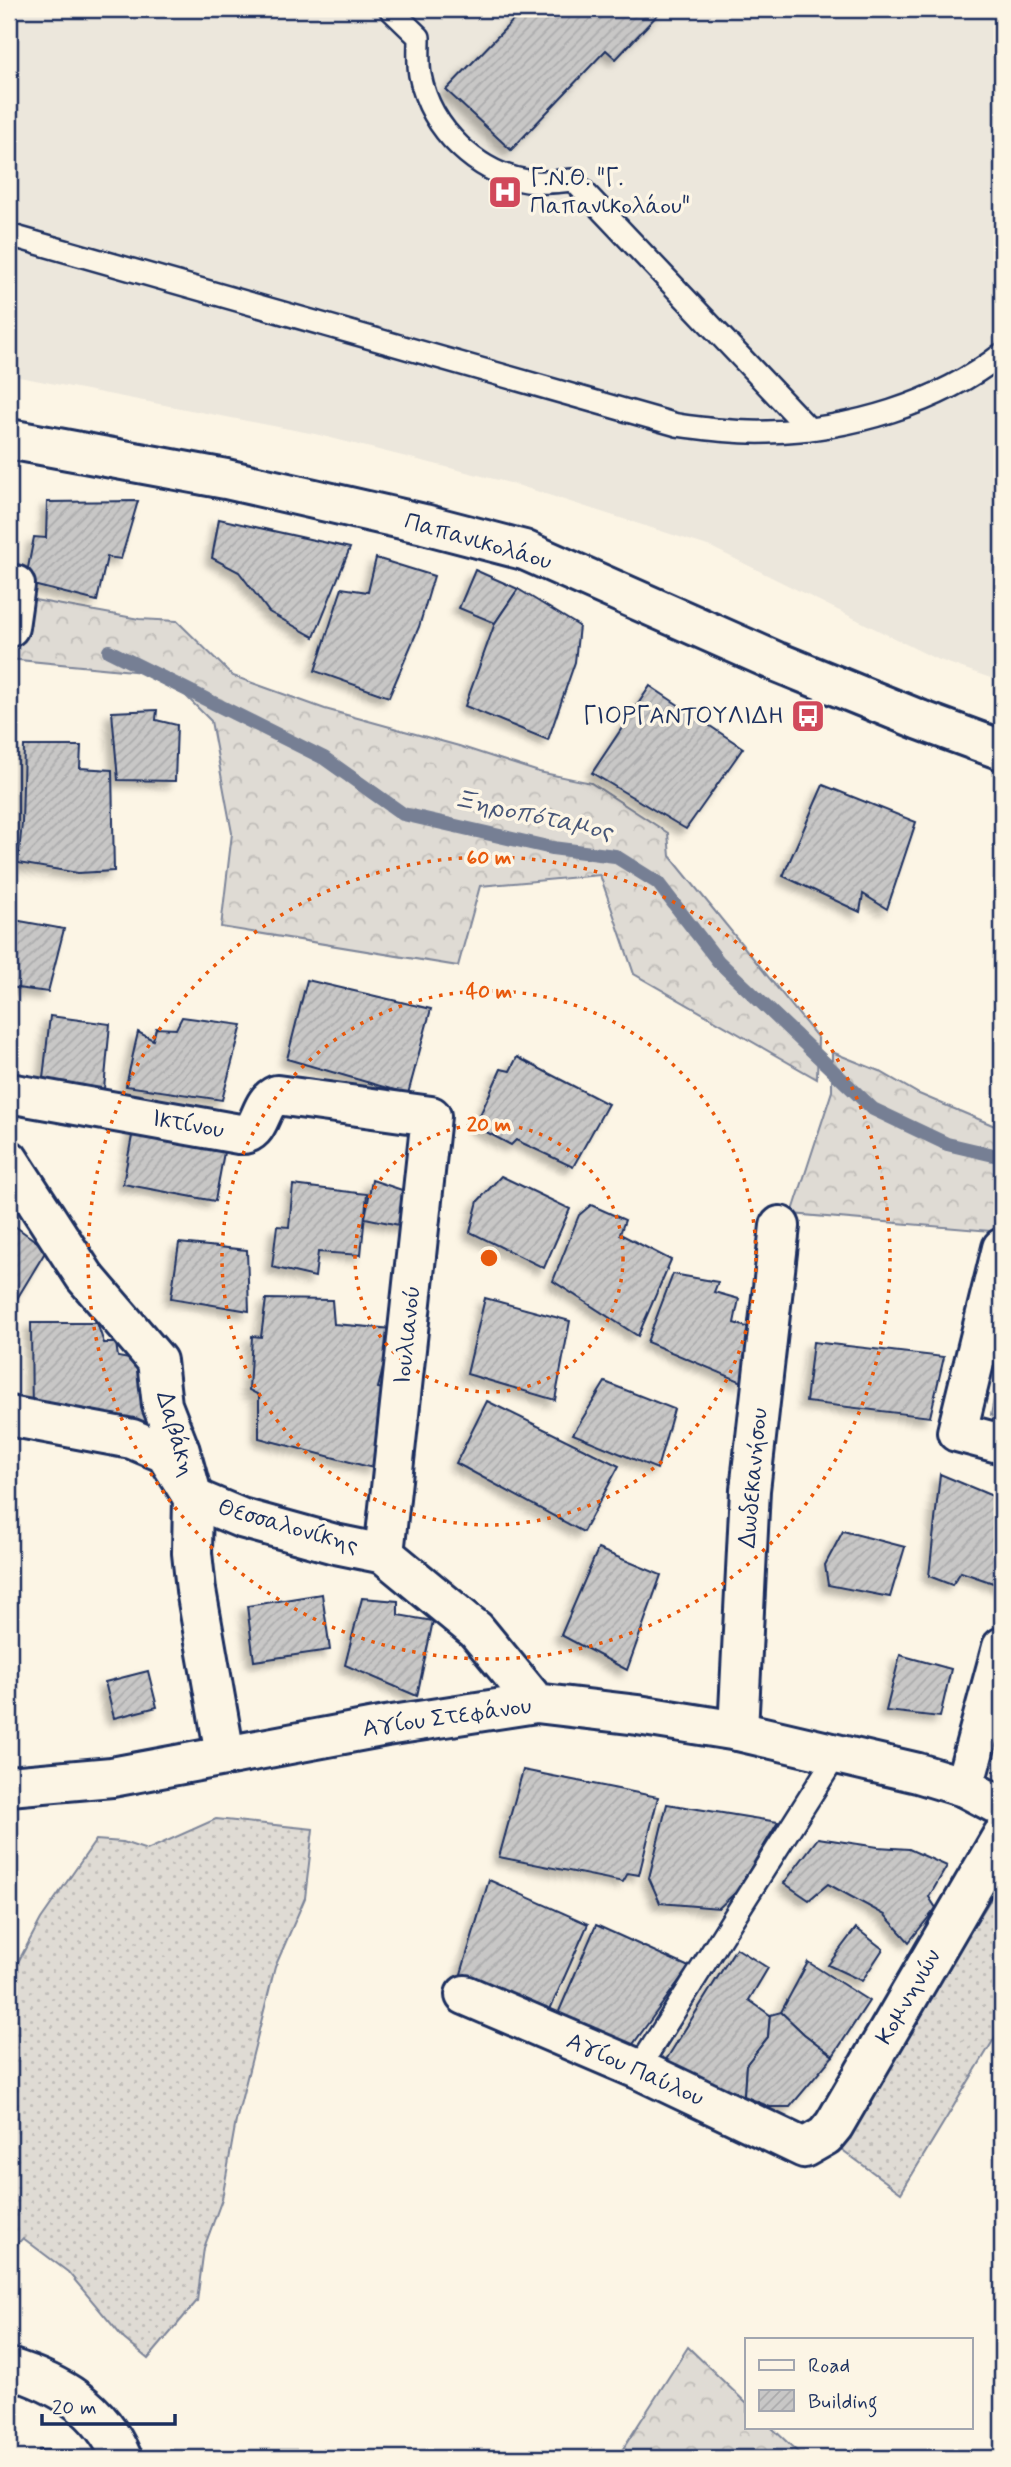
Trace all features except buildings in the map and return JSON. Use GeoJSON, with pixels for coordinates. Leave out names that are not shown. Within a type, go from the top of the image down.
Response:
{"type":"FeatureCollection","features":[{"type":"Feature","properties":{"kind":"street","name":"Παπανικολάου"},"geometry":{"type":"LineString","coordinates":[[9,439],[226,479],[424,524],[524,550],[777,662],[1002,750]]}},
{"type":"Feature","properties":{"kind":"street"},"geometry":{"type":"LineString","coordinates":[[9,626],[15,585]]}},
{"type":"Feature","properties":{"kind":"street","name":"Ικτίνου"},"geometry":{"type":"LineString","coordinates":[[9,1093],[239,1135],[251,1132],[266,1104],[276,1096],[431,1116]]}},
{"type":"Feature","properties":{"kind":"street","name":"Ιουλιανού"},"geometry":{"type":"LineString","coordinates":[[384,1554],[431,1116]]}},
{"type":"Feature","properties":{"kind":"street","name":"Δαβάκη"},"geometry":{"type":"LineString","coordinates":[[9,1160],[85,1277],[157,1361],[162,1405],[180,1451],[193,1498],[192,1553],[225,1755]]}},
{"type":"Feature","properties":{"kind":"street","name":"Δωδεκανήσου"},"geometry":{"type":"LineString","coordinates":[[738,1731],[750,1490],[780,1226]]}},
{"type":"Feature","properties":{"kind":"street"},"geometry":{"type":"LineString","coordinates":[[1002,1248],[957,1432],[1002,1444]]}},
{"type":"Feature","properties":{"kind":"street","name":"Θεσσαλονίκης"},"geometry":{"type":"LineString","coordinates":[[9,1416],[132,1440],[165,1453],[193,1498],[241,1518],[335,1544],[384,1554],[475,1630],[536,1703]]}},
{"type":"Feature","properties":{"kind":"street"},"geometry":{"type":"LineString","coordinates":[[964,1787],[1002,1647]]}},
{"type":"Feature","properties":{"kind":"street","name":"Αγίου Στεφάνου"},"geometry":{"type":"LineString","coordinates":[[9,1787],[113,1777],[225,1755],[536,1703],[638,1715],[738,1731],[918,1773],[964,1787],[1002,1807]]}},
{"type":"Feature","properties":{"kind":"street","name":"Κομνηνών"},"geometry":{"type":"LineString","coordinates":[[804,2148],[825,2136],[834,2125],[1002,1836]]}},
{"type":"Feature","properties":{"kind":"street","name":"Αγίου Παύλου"},"geometry":{"type":"LineString","coordinates":[[465,1995],[638,2069],[804,2148]]}},
{"type":"Feature","properties":{"kind":"street"},"geometry":{"type":"LineString","coordinates":[[9,2368],[43,2378],[87,2406],[119,2451]]}},
{"type":"Feature","properties":{"kind":"lane"},"geometry":{"type":"LineString","coordinates":[[390,9],[419,37],[420,75],[436,119],[458,147],[498,173],[535,182],[573,180],[809,429]]}},
{"type":"Feature","properties":{"kind":"lane"},"geometry":{"type":"LineString","coordinates":[[9,235],[677,425],[733,432],[809,429],[867,418],[932,395],[986,366],[1002,354]]}},
{"type":"Feature","properties":{"kind":"lane"},"geometry":{"type":"LineString","coordinates":[[638,2069],[837,1754]]}},
{"type":"Feature","properties":{"kind":"shaded area","name":"Γ.Ν.Θ. \"Γ. Παπανικολάου\""},"geometry":{"type":"Polygon","coordinates":[[[9,9],[1002,9],[1002,682],[934,658],[711,547],[514,484],[315,434],[9,375],[9,9]]]}},
{"type":"Feature","properties":{"kind":"green space"},"geometry":{"type":"Polygon","coordinates":[[[18,597],[139,619],[177,621],[233,676],[325,709],[459,746],[539,772],[591,783],[668,833],[670,856],[818,1038],[817,1079],[634,974],[600,875],[480,886],[458,966],[221,927],[232,833],[211,721],[164,674],[9,659],[18,597]]]}},
{"type":"Feature","properties":{"kind":"green space"},"geometry":{"type":"Polygon","coordinates":[[[832,1052],[879,1071],[919,1094],[1002,1129],[1002,1232],[792,1214],[832,1091],[832,1052]]]}},
{"type":"Feature","properties":{"kind":"green space"},"geometry":{"type":"Polygon","coordinates":[[[1002,1357],[1002,1419],[991,1415],[1002,1357]]]}},
{"type":"Feature","properties":{"kind":"green space"},"geometry":{"type":"Polygon","coordinates":[[[216,1819],[313,1829],[305,1898],[275,1967],[236,2121],[222,2199],[204,2248],[197,2301],[148,2359],[124,2339],[68,2272],[23,2238],[9,2253],[9,1979],[41,1919],[96,1840],[123,1842],[147,1850],[216,1819]]]}},
{"type":"Feature","properties":{"kind":"green space"},"geometry":{"type":"Polygon","coordinates":[[[1002,1881],[1002,2026],[901,2193],[837,2146],[1002,1881]]]}},
{"type":"Feature","properties":{"kind":"green space"},"geometry":{"type":"Polygon","coordinates":[[[688,2347],[745,2402],[745,2428],[772,2428],[804,2458],[617,2458],[688,2347]]]}},
{"type":"Feature","properties":{"kind":"waterway","name":"Ξηροπόταμος"},"geometry":{"type":"LineString","coordinates":[[109,651],[324,758],[403,814],[552,848],[615,856],[658,883],[718,961],[873,1109],[947,1144],[1002,1157]]}},
{"type":"Feature","properties":{"kind":"place","name":"Γ.Ν.Θ. \"Γ. Παπανικολάου\""},"geometry":{"type":"Point","coordinates":[505,192]}},
{"type":"Feature","properties":{"kind":"place","name":"ΓΙΟΡΓΑΝΤΟΥΛΙΔΗ"},"geometry":{"type":"Point","coordinates":[808,716]}}]}
